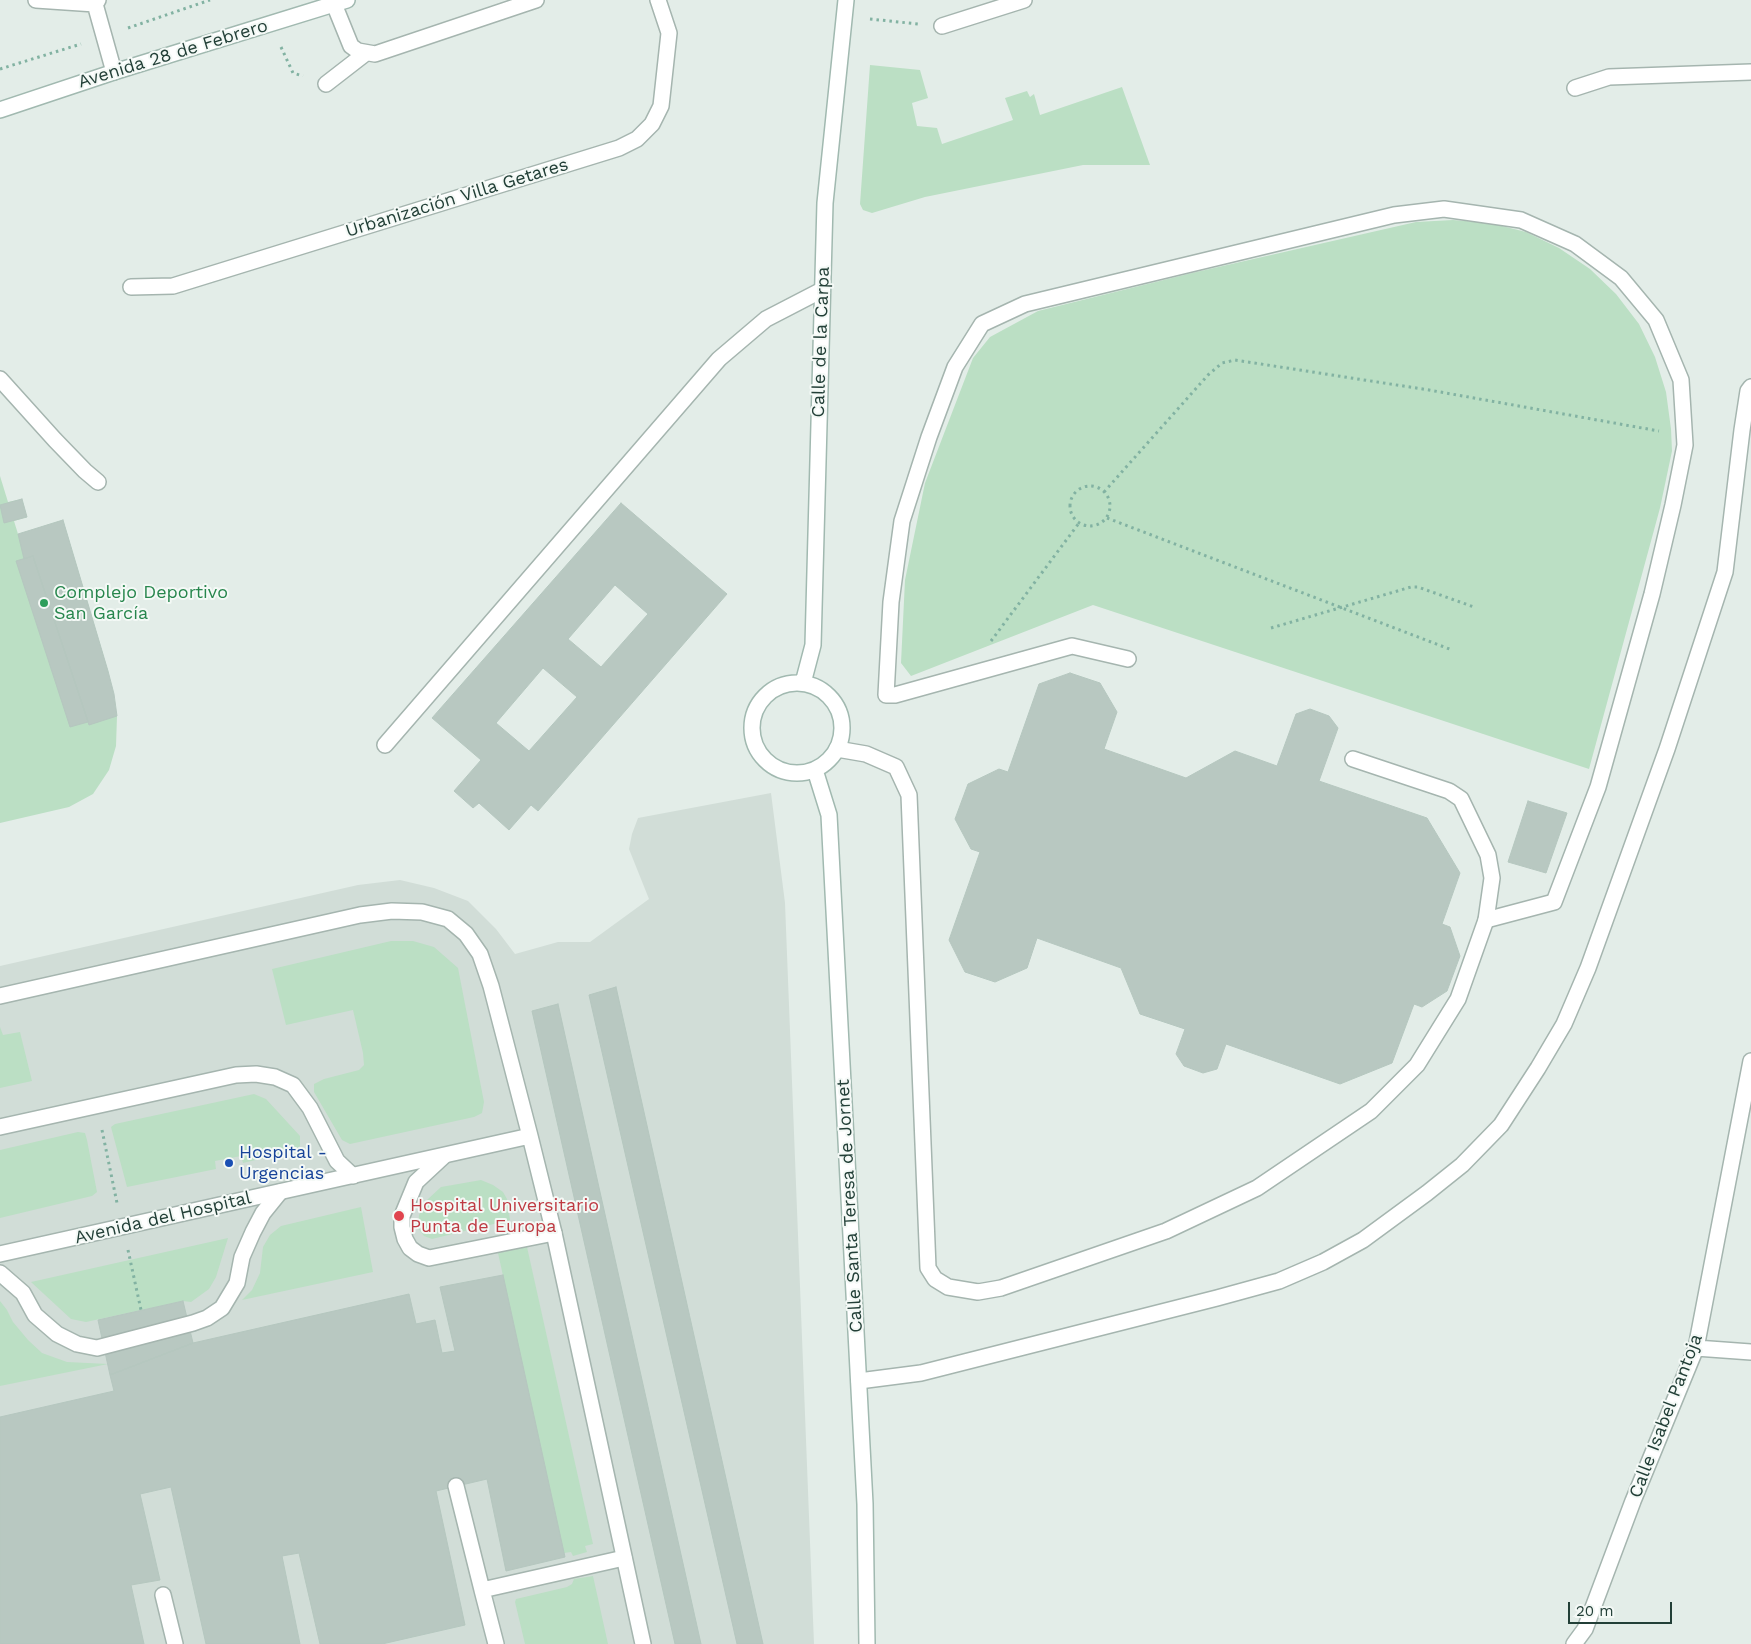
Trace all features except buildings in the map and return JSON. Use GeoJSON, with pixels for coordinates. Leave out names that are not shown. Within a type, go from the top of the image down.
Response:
{"type":"FeatureCollection","features":[{"type":"Feature","properties":{"kind":"street"},"geometry":{"type":"LineString","coordinates":[[36,0],[96,2],[114,72]]}},
{"type":"Feature","properties":{"kind":"street"},"geometry":{"type":"LineString","coordinates":[[340,2],[351,46],[366,54],[375,54],[536,0]]}},
{"type":"Feature","properties":{"kind":"street","name":"Urbanización Villa Getares"},"geometry":{"type":"LineString","coordinates":[[131,287],[173,286],[619,148],[637,139],[652,124],[662,106],[669,33],[658,0]]}},
{"type":"Feature","properties":{"kind":"street","name":"Calle de la Carpa"},"geometry":{"type":"LineString","coordinates":[[802,683],[813,645],[825,203],[846,0]]}},
{"type":"Feature","properties":{"kind":"street"},"geometry":{"type":"LineString","coordinates":[[942,26],[1024,0]]}},
{"type":"Feature","properties":{"kind":"street","name":"Avenida 28 de Febrero"},"geometry":{"type":"LineString","coordinates":[[0,110],[114,72],[340,2]]}},
{"type":"Feature","properties":{"kind":"street"},"geometry":{"type":"LineString","coordinates":[[326,84],[366,54]]}},
{"type":"Feature","properties":{"kind":"street"},"geometry":{"type":"LineString","coordinates":[[1575,88],[1609,78],[1751,72]]}},
{"type":"Feature","properties":{"kind":"street"},"geometry":{"type":"LineString","coordinates":[[1128,660],[1072,646],[895,695],[886,695],[891,602],[902,521],[928,437],[955,367],[982,324],[1025,304],[1394,215],[1444,209],[1522,220],[1575,244],[1621,278],[1656,320],[1680,380],[1684,445],[1673,504],[1652,594],[1601,778],[1554,902],[1486,920]]}},
{"type":"Feature","properties":{"kind":"street"},"geometry":{"type":"LineString","coordinates":[[385,745],[719,358],[766,319],[822,290]]}},
{"type":"Feature","properties":{"kind":"street"},"geometry":{"type":"LineString","coordinates":[[0,379],[60,445],[98,482]]}},
{"type":"Feature","properties":{"kind":"street"},"geometry":{"type":"LineString","coordinates":[[859,1381],[921,1373],[1279,1281],[1323,1262],[1363,1240],[1427,1194],[1462,1165],[1500,1125],[1538,1068],[1564,1024],[1588,968],[1667,749],[1725,572],[1742,430],[1748,391],[1751,386]]}},
{"type":"Feature","properties":{"kind":"street"},"geometry":{"type":"LineString","coordinates":[[802,683],[816,687],[838,707],[842,721],[842,736],[837,749],[828,762],[814,770],[800,774],[785,772],[771,766],[760,755],[754,742],[751,727],[754,712],[762,700],[774,690],[787,684],[802,683]]}},
{"type":"Feature","properties":{"kind":"street"},"geometry":{"type":"LineString","coordinates":[[837,749],[866,754],[896,768],[909,795],[928,1268],[935,1279],[948,1288],[978,1292],[1001,1288],[1166,1232],[1257,1188],[1371,1111],[1417,1065],[1458,999],[1486,920],[1492,878],[1488,855],[1460,799],[1449,791],[1353,759]]}},
{"type":"Feature","properties":{"kind":"street","name":"Calle Santa Teresa de Jornet"},"geometry":{"type":"LineString","coordinates":[[814,770],[829,815],[865,1504],[867,1644]]}},
{"type":"Feature","properties":{"kind":"street"},"geometry":{"type":"LineString","coordinates":[[0,996],[360,915],[392,911],[422,912],[448,920],[466,934],[480,954],[491,986],[530,1136],[554,1233],[643,1644]]}},
{"type":"Feature","properties":{"kind":"street","name":"Calle Isabel Pantoja"},"geometry":{"type":"LineString","coordinates":[[1574,1644],[1584,1628],[1633,1501],[1696,1348],[1751,1061]]}},
{"type":"Feature","properties":{"kind":"street"},"geometry":{"type":"LineString","coordinates":[[0,1127],[236,1075],[256,1074],[275,1077],[293,1085],[310,1108],[337,1161],[353,1176]]}},
{"type":"Feature","properties":{"kind":"street","name":"Avenida del Hospital"},"geometry":{"type":"LineString","coordinates":[[0,1254],[530,1136]]}},
{"type":"Feature","properties":{"kind":"street"},"geometry":{"type":"LineString","coordinates":[[444,1156],[416,1182],[402,1216],[405,1239],[410,1248],[418,1254],[429,1258],[554,1233]]}},
{"type":"Feature","properties":{"kind":"street"},"geometry":{"type":"LineString","coordinates":[[0,1273],[23,1293],[35,1315],[57,1334],[77,1344],[97,1348],[193,1323],[206,1318],[222,1308],[236,1283],[242,1257],[253,1232],[263,1213],[280,1192]]}},
{"type":"Feature","properties":{"kind":"street"},"geometry":{"type":"LineString","coordinates":[[1696,1348],[1751,1352]]}},
{"type":"Feature","properties":{"kind":"street"},"geometry":{"type":"LineString","coordinates":[[456,1486],[496,1644]]}},
{"type":"Feature","properties":{"kind":"street"},"geometry":{"type":"LineString","coordinates":[[482,1590],[624,1558]]}},
{"type":"Feature","properties":{"kind":"street"},"geometry":{"type":"LineString","coordinates":[[164,1594],[175,1644]]}},
{"type":"Feature","properties":{"kind":"path"},"geometry":{"type":"LineString","coordinates":[[844,16],[942,26]]}},
{"type":"Feature","properties":{"kind":"path"},"geometry":{"type":"LineString","coordinates":[[271,24],[293,73],[326,84]]}},
{"type":"Feature","properties":{"kind":"path"},"geometry":{"type":"LineString","coordinates":[[1104,492],[1208,375],[1222,363],[1235,360],[1429,390],[1684,435]]}},
{"type":"Feature","properties":{"kind":"path"},"geometry":{"type":"LineString","coordinates":[[1084,486],[1093,486],[1102,489],[1104,492],[1111,504],[1110,514],[1104,521],[1096,526],[1087,526],[1079,523],[1072,516],[1071,498],[1076,491],[1084,486]]}},
{"type":"Feature","properties":{"kind":"path"},"geometry":{"type":"LineString","coordinates":[[1107,518],[1452,650]]}},
{"type":"Feature","properties":{"kind":"path"},"geometry":{"type":"LineString","coordinates":[[964,676],[1079,523]]}},
{"type":"Feature","properties":{"kind":"path"},"geometry":{"type":"LineString","coordinates":[[1271,628],[1410,587],[1474,607]]}},
{"type":"Feature","properties":{"kind":"shaded area","name":"Hospital Universitario Punta de Europa"},"geometry":{"type":"Polygon","coordinates":[[[771,793],[785,903],[814,1644],[0,1644],[0,966],[358,885],[400,880],[434,888],[468,901],[496,929],[515,954],[558,942],[590,942],[649,899],[629,849],[638,818],[771,793]]]}},
{"type":"Feature","properties":{"kind":"green space"},"geometry":{"type":"Polygon","coordinates":[[[870,65],[920,70],[928,98],[912,103],[917,126],[937,128],[942,144],[1013,120],[1005,98],[1027,91],[1030,97],[1034,94],[1040,115],[1122,87],[1150,165],[1083,165],[925,197],[872,213],[863,210],[860,204],[870,65]]]}},
{"type":"Feature","properties":{"kind":"green space"},"geometry":{"type":"Polygon","coordinates":[[[1453,220],[1490,223],[1526,232],[1559,248],[1590,269],[1616,294],[1639,324],[1655,357],[1666,392],[1672,451],[1660,508],[1589,769],[1093,605],[911,676],[901,663],[905,580],[925,483],[973,358],[990,337],[1038,311],[1192,273],[1416,222],[1453,220]]]}},
{"type":"Feature","properties":{"kind":"green space","name":"Complejo Deportivo San García"},"geometry":{"type":"Polygon","coordinates":[[[0,476],[8,502],[22,499],[27,517],[14,521],[18,534],[63,520],[108,671],[117,716],[116,746],[109,770],[93,794],[69,807],[0,823],[0,476]]]}},
{"type":"Feature","properties":{"kind":"green space"},"geometry":{"type":"Polygon","coordinates":[[[391,941],[413,941],[434,947],[458,968],[484,1102],[482,1113],[474,1117],[350,1144],[342,1140],[314,1092],[314,1084],[324,1079],[359,1070],[364,1065],[353,1010],[286,1025],[272,969],[391,941]]]}},
{"type":"Feature","properties":{"kind":"green space"},"geometry":{"type":"Polygon","coordinates":[[[0,1027],[3,1035],[20,1032],[32,1081],[0,1088],[0,1027]]]}},
{"type":"Feature","properties":{"kind":"green space"},"geometry":{"type":"Polygon","coordinates":[[[254,1094],[266,1099],[300,1136],[300,1146],[294,1151],[243,1163],[241,1156],[215,1161],[216,1169],[127,1187],[111,1127],[115,1124],[254,1094]]]}},
{"type":"Feature","properties":{"kind":"green space"},"geometry":{"type":"Polygon","coordinates":[[[78,1132],[85,1133],[97,1192],[92,1196],[0,1218],[0,1150],[78,1132]]]}},
{"type":"Feature","properties":{"kind":"green space"},"geometry":{"type":"Polygon","coordinates":[[[481,1180],[503,1192],[507,1199],[510,1220],[432,1239],[424,1236],[418,1228],[419,1215],[427,1200],[441,1187],[481,1180]]]}},
{"type":"Feature","properties":{"kind":"green space"},"geometry":{"type":"Polygon","coordinates":[[[361,1207],[373,1272],[242,1300],[252,1290],[260,1273],[263,1247],[270,1235],[281,1226],[361,1207]]]}},
{"type":"Feature","properties":{"kind":"green space"},"geometry":{"type":"Polygon","coordinates":[[[228,1238],[216,1277],[209,1289],[191,1302],[183,1301],[86,1322],[71,1319],[31,1282],[228,1238]]]}},
{"type":"Feature","properties":{"kind":"green space"},"geometry":{"type":"Polygon","coordinates":[[[527,1247],[593,1544],[585,1546],[587,1552],[573,1556],[571,1552],[564,1553],[498,1253],[527,1247]]]}},
{"type":"Feature","properties":{"kind":"green space"},"geometry":{"type":"Polygon","coordinates":[[[0,1301],[13,1322],[42,1353],[67,1362],[108,1364],[0,1386],[0,1301]]]}},
{"type":"Feature","properties":{"kind":"green space"},"geometry":{"type":"Polygon","coordinates":[[[593,1576],[608,1644],[525,1644],[515,1602],[516,1599],[567,1587],[572,1584],[574,1579],[593,1576]]]}},
{"type":"Feature","properties":{"kind":"place","name":"Complejo Deportivo San García"},"geometry":{"type":"Point","coordinates":[44,603]}},
{"type":"Feature","properties":{"kind":"place","name":"Hospital - Urgencias"},"geometry":{"type":"Point","coordinates":[229,1163]}},
{"type":"Feature","properties":{"kind":"place","name":"Hospital Universitario Punta de Europa"},"geometry":{"type":"Point","coordinates":[399,1216]}}]}
